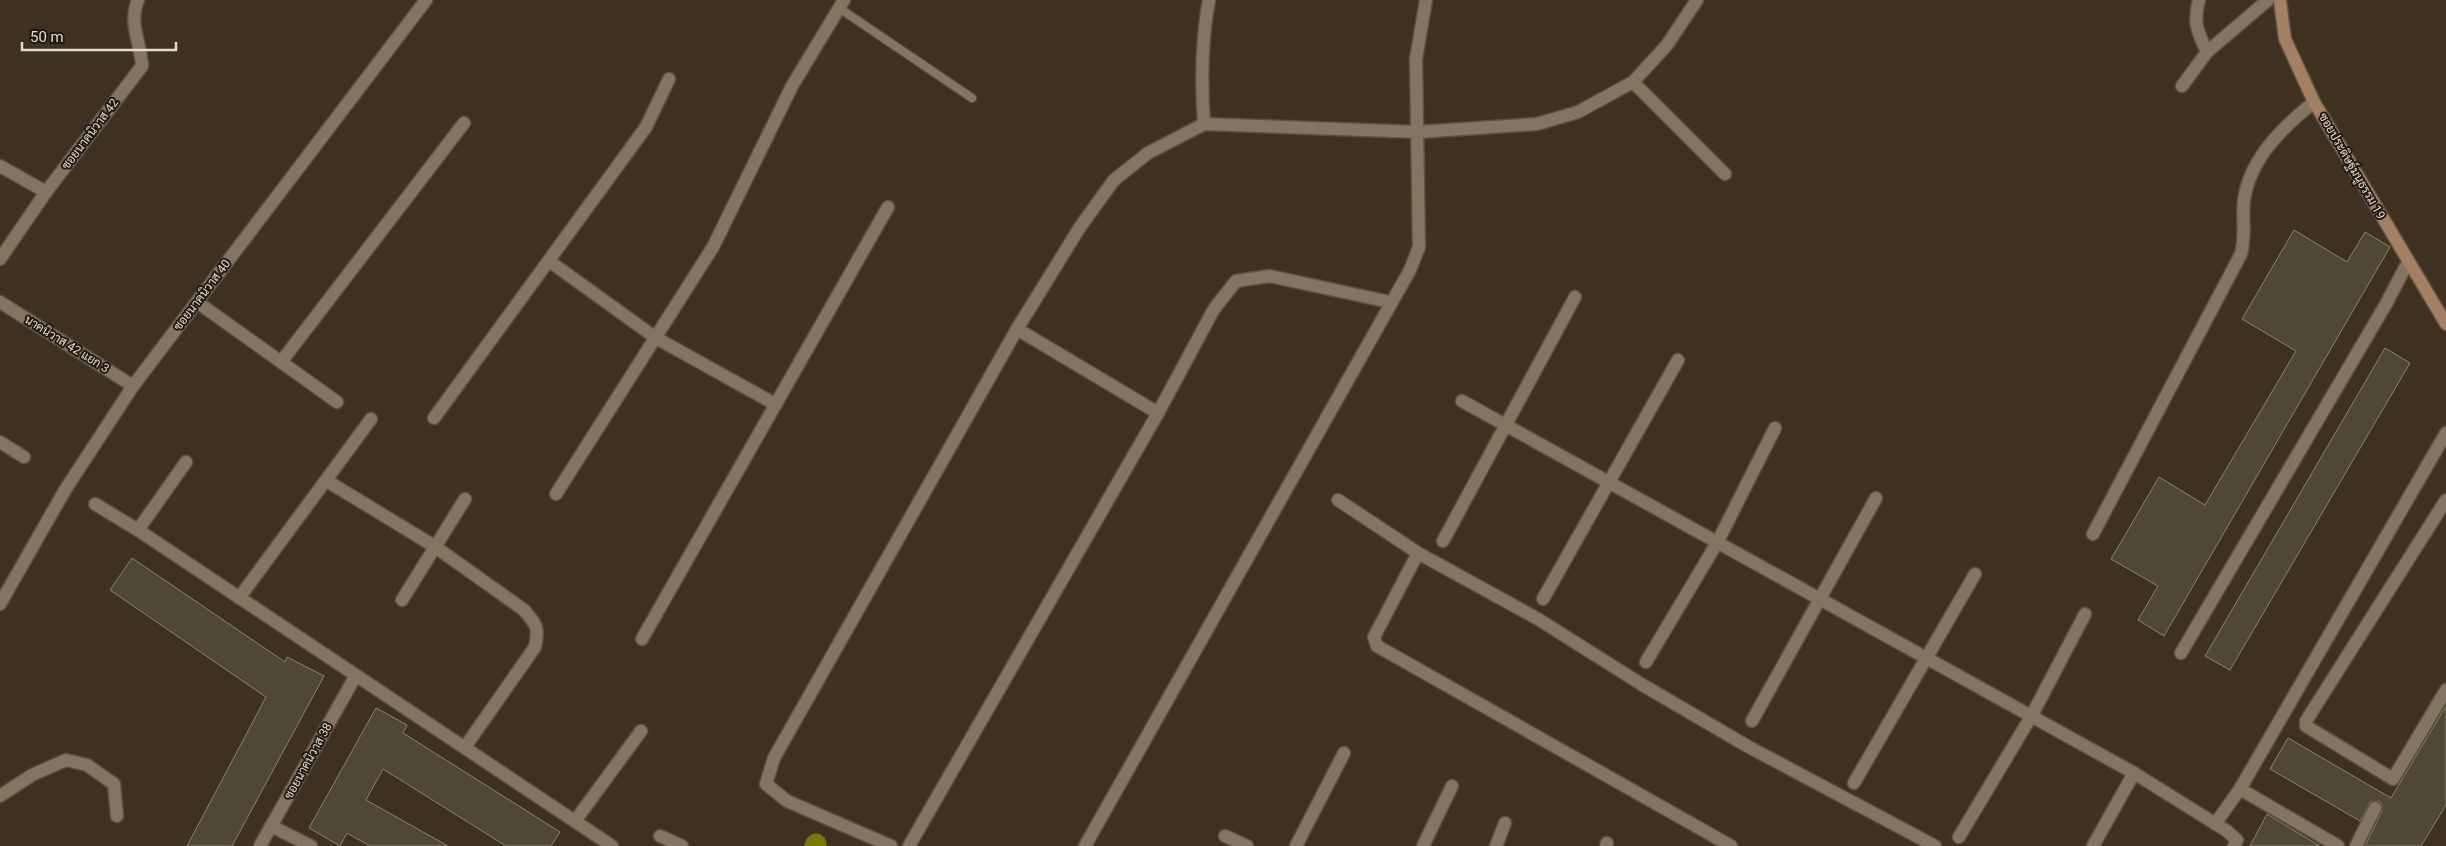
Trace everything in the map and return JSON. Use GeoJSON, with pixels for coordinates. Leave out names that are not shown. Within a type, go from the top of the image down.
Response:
{"type":"FeatureCollection","features":[{"type":"Feature","properties":{"kind":"street","name":"ซอยนาคนิวาส 42"},"geometry":{"type":"LineString","coordinates":[[0,259],[46,192],[142,66],[142,53],[133,22],[138,0]]}},
{"type":"Feature","properties":{"kind":"street","name":"ซอยนาคนิวาส 40"},"geometry":{"type":"LineString","coordinates":[[0,604],[65,490],[133,386],[426,0]]}},
{"type":"Feature","properties":{"kind":"street"},"geometry":{"type":"LineString","coordinates":[[1204,124],[1201,80],[1203,33],[1209,0]]}},
{"type":"Feature","properties":{"kind":"street"},"geometry":{"type":"LineString","coordinates":[[1085,846],[1390,302],[1410,270],[1419,247],[1416,59],[1426,0]]}},
{"type":"Feature","properties":{"kind":"street"},"geometry":{"type":"LineString","coordinates":[[891,846],[787,801],[766,784],[778,750],[1017,330],[1080,227],[1114,180],[1148,153],[1204,124],[1418,132],[1537,124],[1578,112],[1633,82],[1668,45],[1697,0]]}},
{"type":"Feature","properties":{"kind":"street"},"geometry":{"type":"LineString","coordinates":[[2199,0],[2194,18],[2195,27],[2207,52]]}},
{"type":"Feature","properties":{"kind":"street"},"geometry":{"type":"LineString","coordinates":[[2182,86],[2207,52],[2268,0]]}},
{"type":"Feature","properties":{"kind":"street","name":"ซอยประดิษฐ์มนูธรรม 19"},"geometry":{"type":"LineString","coordinates":[[2280,0],[2285,39],[2314,102],[2446,324]]}},
{"type":"Feature","properties":{"kind":"street"},"geometry":{"type":"LineString","coordinates":[[556,494],[713,247],[792,86],[842,4]]}},
{"type":"Feature","properties":{"kind":"street"},"geometry":{"type":"LineString","coordinates":[[434,418],[646,127],[669,79]]}},
{"type":"Feature","properties":{"kind":"street"},"geometry":{"type":"LineString","coordinates":[[1633,82],[1725,174]]}},
{"type":"Feature","properties":{"kind":"street"},"geometry":{"type":"LineString","coordinates":[[2093,534],[2241,254],[2245,242],[2242,221],[2245,197],[2257,164],[2282,129],[2314,102]]}},
{"type":"Feature","properties":{"kind":"street"},"geometry":{"type":"LineString","coordinates":[[281,362],[464,123]]}},
{"type":"Feature","properties":{"kind":"street"},"geometry":{"type":"LineString","coordinates":[[0,166],[46,192]]}},
{"type":"Feature","properties":{"kind":"street"},"geometry":{"type":"LineString","coordinates":[[642,639],[888,207]]}},
{"type":"Feature","properties":{"kind":"street"},"geometry":{"type":"LineString","coordinates":[[549,261],[656,338],[775,404]]}},
{"type":"Feature","properties":{"kind":"street"},"geometry":{"type":"LineString","coordinates":[[2181,653],[2386,304],[2408,262]]}},
{"type":"Feature","properties":{"kind":"street"},"geometry":{"type":"LineString","coordinates":[[909,846],[1158,413],[1214,309],[1236,282],[1270,276],[1390,302]]}},
{"type":"Feature","properties":{"kind":"street"},"geometry":{"type":"LineString","coordinates":[[1443,541],[1575,297]]}},
{"type":"Feature","properties":{"kind":"street","name":"นาคนิวาส 42 แยก 3"},"geometry":{"type":"LineString","coordinates":[[0,302],[133,386]]}},
{"type":"Feature","properties":{"kind":"street"},"geometry":{"type":"LineString","coordinates":[[197,302],[337,402]]}},
{"type":"Feature","properties":{"kind":"street"},"geometry":{"type":"LineString","coordinates":[[1017,330],[1158,413]]}},
{"type":"Feature","properties":{"kind":"street"},"geometry":{"type":"LineString","coordinates":[[1543,599],[1610,484],[1678,360]]}},
{"type":"Feature","properties":{"kind":"street"},"geometry":{"type":"LineString","coordinates":[[1462,401],[2134,773],[2216,824],[2237,840],[2234,846]]}},
{"type":"Feature","properties":{"kind":"street"},"geometry":{"type":"LineString","coordinates":[[240,598],[371,420]]}},
{"type":"Feature","properties":{"kind":"street"},"geometry":{"type":"LineString","coordinates":[[1646,662],[1717,543],[1775,428]]}},
{"type":"Feature","properties":{"kind":"street"},"geometry":{"type":"LineString","coordinates":[[2216,824],[2240,789],[2446,433]]}},
{"type":"Feature","properties":{"kind":"street"},"geometry":{"type":"LineString","coordinates":[[0,442],[24,456]]}},
{"type":"Feature","properties":{"kind":"street"},"geometry":{"type":"LineString","coordinates":[[138,530],[186,462]]}},
{"type":"Feature","properties":{"kind":"street"},"geometry":{"type":"LineString","coordinates":[[326,481],[434,546],[524,610],[534,621],[539,632],[535,647],[465,747]]}},
{"type":"Feature","properties":{"kind":"street"},"geometry":{"type":"LineString","coordinates":[[1752,721],[1876,498]]}},
{"type":"Feature","properties":{"kind":"street"},"geometry":{"type":"LineString","coordinates":[[402,600],[465,499]]}},
{"type":"Feature","properties":{"kind":"street"},"geometry":{"type":"LineString","coordinates":[[1338,500],[1418,553],[1538,619],[1641,684],[1747,746],[1935,846]]}},
{"type":"Feature","properties":{"kind":"street"},"geometry":{"type":"LineString","coordinates":[[2446,500],[2306,721],[2306,726],[2393,779],[2446,690]]}},
{"type":"Feature","properties":{"kind":"street"},"geometry":{"type":"LineString","coordinates":[[95,504],[138,530],[612,846]]}},
{"type":"Feature","properties":{"kind":"street"},"geometry":{"type":"LineString","coordinates":[[1418,553],[1374,637],[1377,646],[1731,846]]}},
{"type":"Feature","properties":{"kind":"street"},"geometry":{"type":"LineString","coordinates":[[1854,783],[1928,659],[1975,574]]}},
{"type":"Feature","properties":{"kind":"street"},"geometry":{"type":"LineString","coordinates":[[1959,837],[2032,716],[2085,614]]}},
{"type":"Feature","properties":{"kind":"street","name":"ซอยนาคนิวาส 38"},"geometry":{"type":"LineString","coordinates":[[260,846],[356,677]]}},
{"type":"Feature","properties":{"kind":"street"},"geometry":{"type":"LineString","coordinates":[[575,821],[641,731]]}},
{"type":"Feature","properties":{"kind":"street"},"geometry":{"type":"LineString","coordinates":[[1296,846],[1344,753]]}},
{"type":"Feature","properties":{"kind":"street"},"geometry":{"type":"LineString","coordinates":[[0,796],[32,775],[66,760],[87,765],[114,784],[117,816]]}},
{"type":"Feature","properties":{"kind":"street"},"geometry":{"type":"LineString","coordinates":[[2093,846],[2134,773]]}},
{"type":"Feature","properties":{"kind":"street"},"geometry":{"type":"LineString","coordinates":[[1423,846],[1452,786]]}},
{"type":"Feature","properties":{"kind":"street"},"geometry":{"type":"LineString","coordinates":[[2240,789],[2338,846]]}},
{"type":"Feature","properties":{"kind":"street"},"geometry":{"type":"LineString","coordinates":[[2356,846],[2375,808]]}},
{"type":"Feature","properties":{"kind":"street"},"geometry":{"type":"LineString","coordinates":[[1496,846],[1505,823]]}},
{"type":"Feature","properties":{"kind":"street"},"geometry":{"type":"LineString","coordinates":[[271,826],[310,846]]}},
{"type":"Feature","properties":{"kind":"street"},"geometry":{"type":"LineString","coordinates":[[660,836],[682,846]]}},
{"type":"Feature","properties":{"kind":"street"},"geometry":{"type":"LineString","coordinates":[[1225,836],[1247,846]]}},
{"type":"Feature","properties":{"kind":"lane"},"geometry":{"type":"LineString","coordinates":[[842,4],[972,98]]}},
{"type":"Feature","properties":{"kind":"building"},"geometry":{"type":"Polygon","coordinates":[[[2294,230],[2347,262],[2365,232],[2390,247],[2164,636],[2138,620],[2158,586],[2111,559],[2159,477],[2205,505],[2296,351],[2242,319],[2294,230]]]}},
{"type":"Feature","properties":{"kind":"building"},"geometry":{"type":"Polygon","coordinates":[[[2385,348],[2410,363],[2230,670],[2205,656],[2385,348]]]}},
{"type":"Feature","properties":{"kind":"building"},"geometry":{"type":"Polygon","coordinates":[[[132,558],[285,662],[287,657],[324,676],[232,846],[187,846],[266,697],[110,590],[132,558]]]}},
{"type":"Feature","properties":{"kind":"building"},"geometry":{"type":"Polygon","coordinates":[[[2446,706],[2446,805],[2421,846],[2365,846],[2382,811],[2382,804],[2379,801],[2370,802],[2360,821],[2270,769],[2288,738],[2391,798],[2446,706]]]}},
{"type":"Feature","properties":{"kind":"building"},"geometry":{"type":"Polygon","coordinates":[[[376,708],[407,725],[403,733],[560,832],[551,846],[506,846],[383,769],[366,800],[448,846],[370,846],[347,833],[340,846],[309,828],[376,708]]]}},
{"type":"Feature","properties":{"kind":"building"},"geometry":{"type":"Polygon","coordinates":[[[2267,814],[2295,831],[2320,846],[2250,846],[2267,814]]]}}]}
